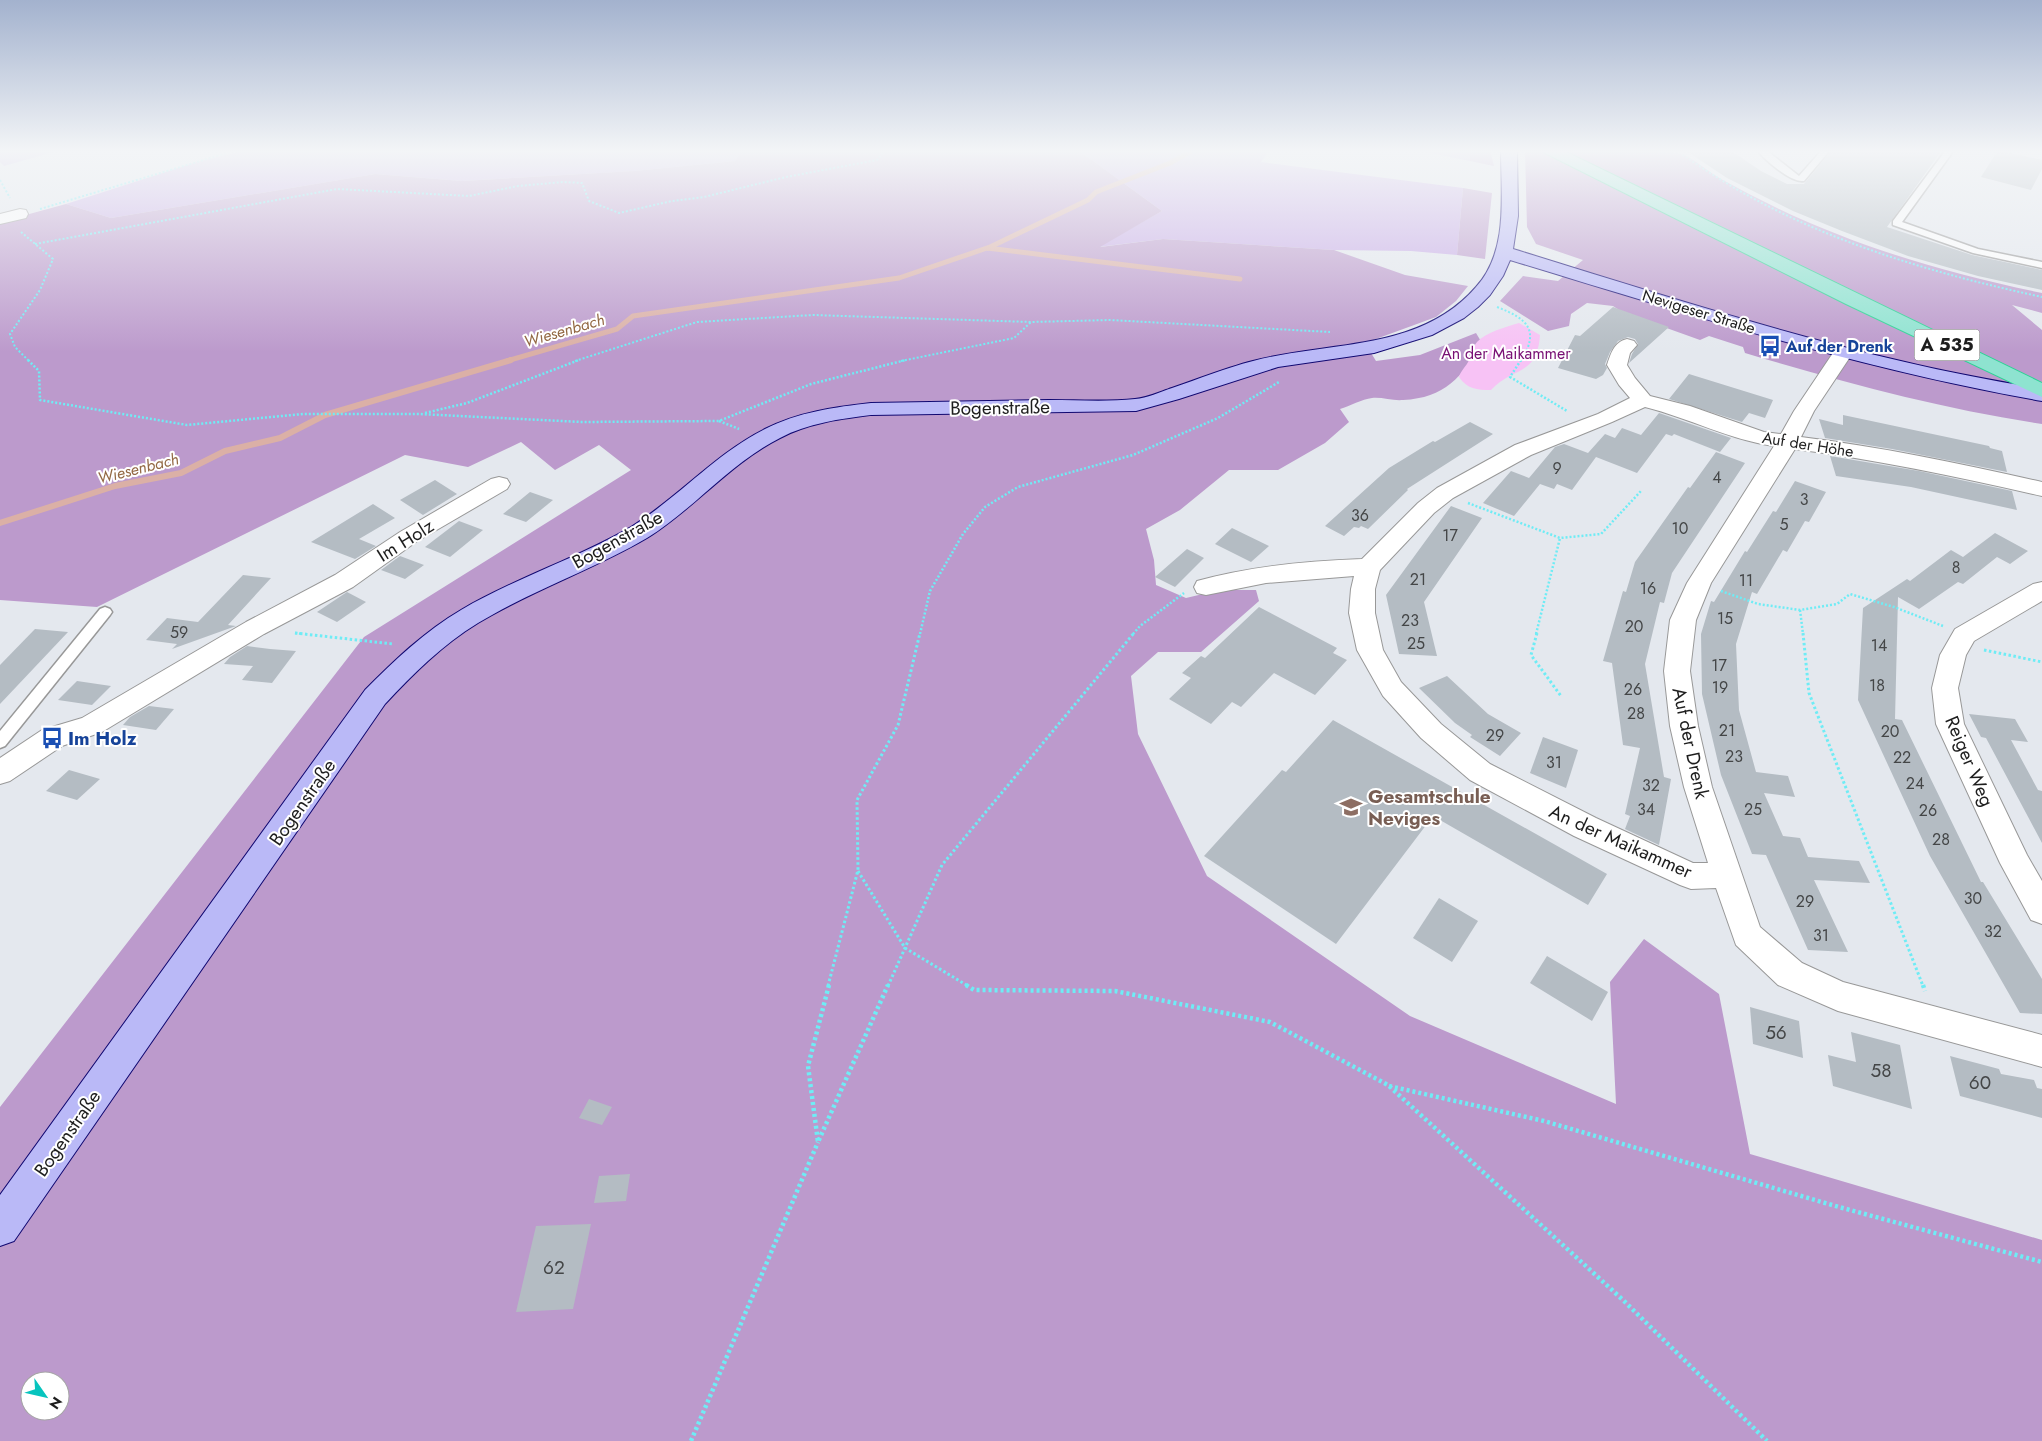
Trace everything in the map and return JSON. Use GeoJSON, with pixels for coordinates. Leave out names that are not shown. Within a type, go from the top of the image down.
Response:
{"type":"FeatureCollection","features":[{"type":"Feature","properties":{"kind":"highway","name":"A 535"},"geometry":{"type":"LineString","coordinates":[[1686,217],[1853,300],[2042,390]]}},
{"type":"Feature","properties":{"kind":"highway","name":"A 535"},"geometry":{"type":"LineString","coordinates":[[1715,217],[2042,374]]}},
{"type":"Feature","properties":{"kind":"main road","name":"Bogenstraße"},"geometry":{"type":"LineString","coordinates":[[0,1227],[375,697],[412,658],[448,630],[488,607],[639,532],[682,501],[719,468],[761,439],[799,423],[834,414],[871,409],[1136,405],[1162,399],[1237,372],[1278,360],[1373,347],[1406,338],[1434,327],[1454,316],[1474,300],[1494,276],[1503,252],[1509,217]]}},
{"type":"Feature","properties":{"kind":"main road","name":"Nevigeser Straße"},"geometry":{"type":"LineString","coordinates":[[1503,252],[1842,354],[1902,369],[2042,395]]}},
{"type":"Feature","properties":{"kind":"street"},"geometry":{"type":"LineString","coordinates":[[1206,587],[1242,577],[1285,571],[1368,567],[1426,508],[1445,494],[1523,450],[1590,424],[1643,400],[1626,381],[1618,365],[1621,352],[1627,345]]}},
{"type":"Feature","properties":{"kind":"street","name":"Auf der Drenk"},"geometry":{"type":"LineString","coordinates":[[1726,875],[1698,787],[1684,726],[1677,671],[1683,620],[1699,583],[1779,458],[1804,411],[1842,354]]}},
{"type":"Feature","properties":{"kind":"street","name":"Auf der Höhe"},"geometry":{"type":"LineString","coordinates":[[1643,400],[1683,410],[1754,436],[1852,450],[2042,488]]}},
{"type":"Feature","properties":{"kind":"street","name":"Im Holz"},"geometry":{"type":"LineString","coordinates":[[0,773],[52,738],[92,726],[255,628],[344,581],[408,537],[499,484]]}},
{"type":"Feature","properties":{"kind":"street","name":"An der Maikammer"},"geometry":{"type":"LineString","coordinates":[[1368,567],[1363,589],[1362,613],[1370,650],[1392,689],[1431,731],[1454,752],[1480,772],[1530,800],[1691,876],[1726,875]]}},
{"type":"Feature","properties":{"kind":"street"},"geometry":{"type":"LineString","coordinates":[[1961,640],[2042,590]]}},
{"type":"Feature","properties":{"kind":"street","name":"Reiger Weg"},"geometry":{"type":"LineString","coordinates":[[1961,640],[1945,688],[1950,724],[2015,863],[2042,910]]}},
{"type":"Feature","properties":{"kind":"street"},"geometry":{"type":"LineString","coordinates":[[1726,875],[1748,935],[1766,956],[1790,974],[1838,996],[2042,1051]]}},
{"type":"Feature","properties":{"kind":"lane"},"geometry":{"type":"LineString","coordinates":[[1900,217],[1896,223],[1976,251],[2042,265]]}},
{"type":"Feature","properties":{"kind":"lane"},"geometry":{"type":"LineString","coordinates":[[0,742],[105,612]]}},
{"type":"Feature","properties":{"kind":"path"},"geometry":{"type":"LineString","coordinates":[[19,217],[14,227],[53,259],[46,283],[34,304],[10,334],[15,347],[38,371],[40,400],[187,425],[303,414],[419,414],[582,422],[719,421],[741,429]]}},
{"type":"Feature","properties":{"kind":"path"},"geometry":{"type":"LineString","coordinates":[[34,244],[186,217]]}},
{"type":"Feature","properties":{"kind":"path"},"geometry":{"type":"LineString","coordinates":[[1791,217],[1809,226],[1926,268],[2042,297]]}},
{"type":"Feature","properties":{"kind":"path"},"geometry":{"type":"LineString","coordinates":[[1474,300],[1509,311],[1529,324],[1531,333],[1530,344],[1521,363],[1510,377],[1590,424]]}},
{"type":"Feature","properties":{"kind":"path"},"geometry":{"type":"LineString","coordinates":[[419,414],[467,403],[561,366],[697,322],[812,315],[1032,322],[1110,320],[1339,332]]}},
{"type":"Feature","properties":{"kind":"path"},"geometry":{"type":"LineString","coordinates":[[719,421],[811,384],[918,357],[1014,338],[1032,322]]}},
{"type":"Feature","properties":{"kind":"path"},"geometry":{"type":"LineString","coordinates":[[818,1142],[808,1066],[858,870],[857,800],[898,725],[930,591],[963,534],[985,507],[1018,487],[1133,455],[1218,418],[1281,381]]}},
{"type":"Feature","properties":{"kind":"path"},"geometry":{"type":"LineString","coordinates":[[1445,494],[1560,538],[1601,534],[1641,491]]}},
{"type":"Feature","properties":{"kind":"path"},"geometry":{"type":"LineString","coordinates":[[1560,538],[1531,655],[1561,696]]}},
{"type":"Feature","properties":{"kind":"path"},"geometry":{"type":"LineString","coordinates":[[1699,583],[1758,604],[1800,610],[1837,604],[1850,594],[1894,607],[1961,640],[2042,662]]}},
{"type":"Feature","properties":{"kind":"path"},"geometry":{"type":"LineString","coordinates":[[691,1441],[818,1142],[942,865],[1140,626],[1186,592],[1206,587]]}},
{"type":"Feature","properties":{"kind":"path"},"geometry":{"type":"LineString","coordinates":[[1800,610],[1805,640],[1804,666],[1809,693],[1938,1023]]}},
{"type":"Feature","properties":{"kind":"path"},"geometry":{"type":"LineString","coordinates":[[255,628],[394,644]]}},
{"type":"Feature","properties":{"kind":"path"},"geometry":{"type":"LineString","coordinates":[[858,870],[905,948],[974,990],[1115,991],[1270,1022],[1388,1085],[1623,1300],[1767,1441]]}},
{"type":"Feature","properties":{"kind":"path"},"geometry":{"type":"LineString","coordinates":[[1388,1085],[1544,1121],[1839,1207],[2042,1262]]}},
{"type":"Feature","properties":{"kind":"shaded area"},"geometry":{"type":"Polygon","coordinates":[[[17,217],[1151,217],[1100,247],[1163,239],[1334,250],[1405,275],[1468,286],[1456,301],[1436,317],[1365,343],[1376,361],[1420,355],[1476,333],[1482,343],[1467,366],[1451,384],[1430,395],[1418,398],[1399,400],[1372,398],[1340,409],[1349,422],[1325,443],[1278,470],[1229,470],[1180,510],[1146,529],[1154,560],[1156,585],[1186,598],[1220,590],[1256,590],[1259,601],[1201,652],[1158,652],[1131,676],[1138,734],[1207,876],[1410,1016],[1616,1104],[1610,982],[1644,939],[1719,994],[1750,1154],[2042,1240],[2042,1441],[0,1441],[0,1107],[364,637],[631,470],[599,445],[555,470],[521,442],[468,467],[405,455],[97,607],[0,600],[0,222],[17,217]]]}},
{"type":"Feature","properties":{"kind":"shaded area"},"geometry":{"type":"Polygon","coordinates":[[[1151,217],[1460,217],[1457,255],[1411,251],[1334,250],[1163,239],[1098,247],[1151,217]]]}},
{"type":"Feature","properties":{"kind":"shaded area"},"geometry":{"type":"Polygon","coordinates":[[[1460,217],[1489,217],[1485,259],[1457,255],[1460,217]]]}},
{"type":"Feature","properties":{"kind":"shaded area"},"geometry":{"type":"Polygon","coordinates":[[[1527,217],[1797,217],[1840,235],[1906,258],[1973,277],[2042,293],[2042,313],[2012,305],[2042,330],[2042,424],[1930,403],[1818,374],[1745,353],[1743,347],[1709,336],[1700,340],[1622,312],[1613,306],[1587,303],[1571,314],[1569,326],[1548,331],[1500,301],[1523,276],[1558,281],[1583,260],[1536,244],[1527,227],[1527,217]]]}},
{"type":"Feature","properties":{"kind":"green space","name":"An der Maikammer"},"geometry":{"type":"Polygon","coordinates":[[[1519,323],[1540,335],[1538,348],[1529,365],[1499,382],[1491,390],[1477,389],[1465,384],[1459,377],[1477,342],[1481,338],[1502,328],[1519,323]]]}},
{"type":"Feature","properties":{"kind":"building"},"geometry":{"type":"Polygon","coordinates":[[[1808,217],[1894,217],[1887,227],[1972,255],[2042,270],[2042,290],[1978,276],[1908,256],[1808,217]]]}},
{"type":"Feature","properties":{"kind":"building"},"geometry":{"type":"Polygon","coordinates":[[[1613,307],[1669,327],[1629,363],[1638,344],[1635,339],[1628,337],[1618,341],[1610,352],[1605,364],[1607,368],[1603,375],[1596,379],[1558,368],[1575,335],[1580,336],[1613,307]]]}},
{"type":"Feature","properties":{"kind":"building"},"geometry":{"type":"Polygon","coordinates":[[[1689,374],[1773,400],[1765,418],[1749,413],[1742,422],[1669,399],[1689,374]]]}},
{"type":"Feature","properties":{"kind":"building"},"geometry":{"type":"Polygon","coordinates":[[[1659,413],[1731,438],[1720,452],[1674,434],[1672,436],[1666,434],[1637,473],[1596,457],[1572,490],[1557,484],[1554,489],[1540,484],[1514,516],[1483,503],[1511,471],[1529,478],[1555,447],[1564,444],[1588,453],[1605,434],[1615,438],[1622,428],[1641,435],[1659,413]]]}},
{"type":"Feature","properties":{"kind":"building"},"geometry":{"type":"Polygon","coordinates":[[[1843,415],[1989,446],[1990,448],[2002,451],[2007,472],[1825,438],[1819,419],[1843,425],[1843,415]]]}},
{"type":"Feature","properties":{"kind":"building"},"geometry":{"type":"Polygon","coordinates":[[[1470,422],[1493,434],[1407,489],[1368,529],[1361,526],[1359,528],[1354,527],[1344,536],[1325,526],[1389,468],[1433,441],[1435,442],[1470,422]]]}},
{"type":"Feature","properties":{"kind":"building"},"geometry":{"type":"Polygon","coordinates":[[[1716,452],[1745,463],[1672,573],[1664,603],[1660,602],[1645,664],[1664,777],[1671,779],[1659,845],[1625,829],[1630,816],[1625,814],[1640,748],[1623,745],[1612,663],[1603,661],[1623,591],[1626,592],[1635,562],[1688,487],[1690,488],[1716,452]]]}},
{"type":"Feature","properties":{"kind":"building"},"geometry":{"type":"Polygon","coordinates":[[[1830,456],[1919,471],[2012,491],[2017,510],[1911,487],[1836,476],[1830,456]]]}},
{"type":"Feature","properties":{"kind":"building"},"geometry":{"type":"Polygon","coordinates":[[[435,480],[457,494],[423,515],[400,500],[435,480]]]}},
{"type":"Feature","properties":{"kind":"building"},"geometry":{"type":"Polygon","coordinates":[[[1795,481],[1826,492],[1809,522],[1805,521],[1787,552],[1783,550],[1757,594],[1752,592],[1736,644],[1739,710],[1756,772],[1788,776],[1795,797],[1764,793],[1783,836],[1800,838],[1808,857],[1859,861],[1870,883],[1814,880],[1848,952],[1808,950],[1766,855],[1752,854],[1721,775],[1702,694],[1701,634],[1711,601],[1714,602],[1745,551],[1747,552],[1773,511],[1776,512],[1795,481]]]}},
{"type":"Feature","properties":{"kind":"building"},"geometry":{"type":"Polygon","coordinates":[[[530,492],[553,500],[526,522],[503,514],[530,492]]]}},
{"type":"Feature","properties":{"kind":"building"},"geometry":{"type":"Polygon","coordinates":[[[373,504],[395,518],[359,539],[376,546],[355,559],[311,542],[373,504]]]}},
{"type":"Feature","properties":{"kind":"building"},"geometry":{"type":"Polygon","coordinates":[[[1451,506],[1482,518],[1424,602],[1437,656],[1399,654],[1386,595],[1451,506]]]}},
{"type":"Feature","properties":{"kind":"building"},"geometry":{"type":"Polygon","coordinates":[[[459,521],[483,530],[450,557],[425,547],[459,521]]]}},
{"type":"Feature","properties":{"kind":"building"},"geometry":{"type":"Polygon","coordinates":[[[1232,528],[1269,546],[1251,562],[1215,544],[1232,528]]]}},
{"type":"Feature","properties":{"kind":"building"},"geometry":{"type":"Polygon","coordinates":[[[1995,533],[2028,551],[2010,564],[1997,557],[1963,584],[1958,582],[1919,609],[1898,597],[1895,719],[1902,720],[1981,882],[1983,882],[2042,979],[2042,1014],[2020,1013],[1930,856],[1858,700],[1863,608],[1907,579],[1910,581],[1951,550],[1963,557],[1995,533]]]}},
{"type":"Feature","properties":{"kind":"building"},"geometry":{"type":"Polygon","coordinates":[[[1187,549],[1204,558],[1175,587],[1155,577],[1187,549]]]}},
{"type":"Feature","properties":{"kind":"building"},"geometry":{"type":"Polygon","coordinates":[[[400,556],[424,565],[405,579],[381,570],[400,556]]]}},
{"type":"Feature","properties":{"kind":"building"},"geometry":{"type":"Polygon","coordinates":[[[243,575],[271,578],[228,625],[236,626],[172,649],[177,644],[146,640],[167,618],[198,622],[243,575]]]}},
{"type":"Feature","properties":{"kind":"building"},"geometry":{"type":"Polygon","coordinates":[[[347,592],[366,602],[337,622],[317,612],[347,592]]]}},
{"type":"Feature","properties":{"kind":"building"},"geometry":{"type":"Polygon","coordinates":[[[1259,607],[1337,648],[1333,653],[1347,660],[1315,695],[1274,673],[1241,707],[1232,702],[1211,724],[1169,699],[1191,678],[1182,673],[1201,656],[1205,658],[1259,607]]]}},
{"type":"Feature","properties":{"kind":"building"},"geometry":{"type":"Polygon","coordinates":[[[35,629],[68,632],[0,704],[0,665],[35,629]]]}},
{"type":"Feature","properties":{"kind":"building"},"geometry":{"type":"Polygon","coordinates":[[[247,646],[296,651],[272,683],[242,680],[253,666],[224,664],[230,657],[247,646]]]}},
{"type":"Feature","properties":{"kind":"building"},"geometry":{"type":"Polygon","coordinates":[[[1447,676],[1488,714],[1521,733],[1500,756],[1470,737],[1472,735],[1455,723],[1419,688],[1447,676]]]}},
{"type":"Feature","properties":{"kind":"building"},"geometry":{"type":"Polygon","coordinates":[[[77,681],[111,686],[92,705],[58,700],[77,681]]]}},
{"type":"Feature","properties":{"kind":"building"},"geometry":{"type":"Polygon","coordinates":[[[149,706],[174,709],[156,730],[123,725],[130,717],[149,706]]]}},
{"type":"Feature","properties":{"kind":"building"},"geometry":{"type":"Polygon","coordinates":[[[1969,714],[2015,719],[2028,742],[2011,740],[2038,790],[2042,791],[2042,843],[1986,738],[1981,737],[1969,714]]]}},
{"type":"Feature","properties":{"kind":"building"},"geometry":{"type":"Polygon","coordinates":[[[1333,720],[1607,874],[1588,905],[1433,816],[1336,944],[1204,856],[1282,770],[1286,772],[1333,720]]]}},
{"type":"Feature","properties":{"kind":"building"},"geometry":{"type":"Polygon","coordinates":[[[1543,737],[1578,750],[1566,788],[1530,773],[1543,737]]]}},
{"type":"Feature","properties":{"kind":"building"},"geometry":{"type":"Polygon","coordinates":[[[69,770],[100,779],[77,800],[46,791],[69,770]]]}},
{"type":"Feature","properties":{"kind":"building"},"geometry":{"type":"Polygon","coordinates":[[[1439,898],[1478,921],[1452,962],[1413,938],[1439,898]]]}},
{"type":"Feature","properties":{"kind":"building"},"geometry":{"type":"Polygon","coordinates":[[[1547,956],[1608,992],[1592,1021],[1530,983],[1547,956]]]}},
{"type":"Feature","properties":{"kind":"building"},"geometry":{"type":"Polygon","coordinates":[[[1750,1007],[1799,1021],[1803,1058],[1753,1044],[1750,1007]]]}},
{"type":"Feature","properties":{"kind":"building"},"geometry":{"type":"Polygon","coordinates":[[[1851,1032],[1900,1045],[1912,1109],[1833,1086],[1828,1055],[1856,1062],[1851,1032]]]}},
{"type":"Feature","properties":{"kind":"building"},"geometry":{"type":"Polygon","coordinates":[[[1950,1056],[1999,1069],[2001,1074],[2034,1080],[2037,1088],[2042,1089],[2042,1118],[1960,1096],[1950,1056]]]}},
{"type":"Feature","properties":{"kind":"building"},"geometry":{"type":"Polygon","coordinates":[[[589,1099],[612,1107],[602,1125],[579,1118],[589,1099]]]}},
{"type":"Feature","properties":{"kind":"building"},"geometry":{"type":"Polygon","coordinates":[[[630,1174],[626,1201],[594,1203],[599,1176],[630,1174]]]}},
{"type":"Feature","properties":{"kind":"building"},"geometry":{"type":"Polygon","coordinates":[[[591,1224],[573,1309],[516,1312],[536,1226],[591,1224]]]}},
{"type":"Feature","properties":{"kind":"waterway"},"geometry":{"type":"LineString","coordinates":[[988,248],[1052,217]]}},
{"type":"Feature","properties":{"kind":"waterway","name":"Wiesenbach"},"geometry":{"type":"LineString","coordinates":[[507,361],[617,329],[633,316],[899,278],[987,248],[1240,279]]}},
{"type":"Feature","properties":{"kind":"waterway","name":"Wiesenbach"},"geometry":{"type":"LineString","coordinates":[[0,523],[115,486],[181,473],[225,451],[280,438],[325,415],[511,360]]}},
{"type":"Feature","properties":{"kind":"place","name":"Auf der Drenk"},"geometry":{"type":"Point","coordinates":[1770,346]}},
{"type":"Feature","properties":{"kind":"place","name":"Im Holz"},"geometry":{"type":"Point","coordinates":[52,738]}},
{"type":"Feature","properties":{"kind":"place","name":"Gesamtschule Neviges"},"geometry":{"type":"Point","coordinates":[1351,807]}}]}
